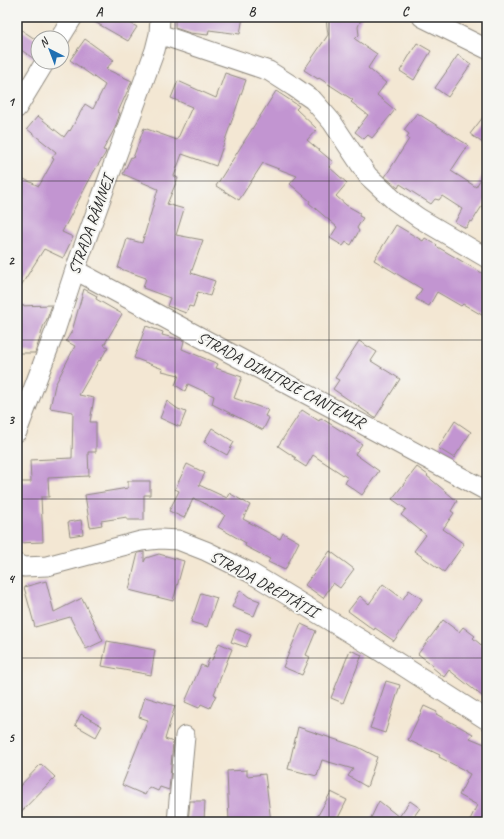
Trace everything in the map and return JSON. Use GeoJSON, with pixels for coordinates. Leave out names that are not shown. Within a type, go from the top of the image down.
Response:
{"type":"FeatureCollection","features":[{"type":"Feature","properties":{"kind":"street"},"geometry":{"type":"LineString","coordinates":[[65,30],[73,17]]}},
{"type":"Feature","properties":{"kind":"street"},"geometry":{"type":"LineString","coordinates":[[422,17],[487,49]]}},
{"type":"Feature","properties":{"kind":"street"},"geometry":{"type":"LineString","coordinates":[[160,25],[268,71],[313,100],[332,122],[368,176],[395,201],[419,218],[487,258]]}},
{"type":"Feature","properties":{"kind":"street","name":"STRADA RÂMNEI"},"geometry":{"type":"LineString","coordinates":[[17,432],[55,331],[75,270],[155,50],[160,25]]}},
{"type":"Feature","properties":{"kind":"street"},"geometry":{"type":"LineString","coordinates":[[17,108],[40,70]]}},
{"type":"Feature","properties":{"kind":"street","name":"STRADA DIMITRIE CANTEMIR"},"geometry":{"type":"LineString","coordinates":[[75,270],[487,491]]}},
{"type":"Feature","properties":{"kind":"street","name":"STRADA DREPTĂȚII"},"geometry":{"type":"LineString","coordinates":[[17,564],[24,567],[47,566],[141,542],[160,539],[178,540],[206,551],[251,573],[375,648],[487,720]]}},
{"type":"Feature","properties":{"kind":"street"},"geometry":{"type":"LineString","coordinates":[[177,822],[185,736]]}},
{"type":"Feature","properties":{"kind":"building"},"geometry":{"type":"Polygon","coordinates":[[[86,17],[120,17],[137,27],[128,41],[86,17]]]}},
{"type":"Feature","properties":{"kind":"building"},"geometry":{"type":"Polygon","coordinates":[[[175,17],[243,17],[240,34],[209,30],[208,35],[190,33],[175,28],[175,17]]]}},
{"type":"Feature","properties":{"kind":"building"},"geometry":{"type":"Polygon","coordinates":[[[326,17],[362,17],[358,27],[359,35],[355,39],[377,54],[368,68],[386,83],[377,95],[395,110],[372,138],[368,135],[364,139],[355,132],[368,115],[351,102],[353,100],[304,70],[328,35],[326,17]]]}},
{"type":"Feature","properties":{"kind":"building"},"geometry":{"type":"Polygon","coordinates":[[[17,27],[30,36],[30,56],[17,47],[17,27]]]}},
{"type":"Feature","properties":{"kind":"building"},"geometry":{"type":"Polygon","coordinates":[[[85,39],[114,60],[106,69],[132,81],[118,112],[120,113],[115,128],[103,150],[106,151],[105,154],[93,173],[62,232],[73,237],[63,258],[44,249],[17,292],[17,176],[39,186],[54,159],[52,158],[56,152],[27,129],[38,116],[64,137],[69,130],[70,131],[85,104],[93,109],[105,85],[70,60],[85,39]]]}},
{"type":"Feature","properties":{"kind":"building"},"geometry":{"type":"Polygon","coordinates":[[[417,43],[431,51],[414,80],[400,71],[417,43]]]}},
{"type":"Feature","properties":{"kind":"building"},"geometry":{"type":"Polygon","coordinates":[[[458,55],[471,64],[448,97],[435,88],[458,55]]]}},
{"type":"Feature","properties":{"kind":"building"},"geometry":{"type":"Polygon","coordinates":[[[225,73],[246,80],[216,166],[182,154],[174,176],[178,178],[167,204],[184,209],[176,235],[203,240],[191,273],[215,281],[210,296],[198,292],[193,307],[189,306],[186,313],[167,306],[170,298],[143,288],[146,278],[118,268],[127,239],[142,243],[158,189],[123,174],[131,157],[133,158],[144,128],[177,140],[192,107],[171,98],[178,81],[216,98],[225,73]]]}},
{"type":"Feature","properties":{"kind":"building"},"geometry":{"type":"Polygon","coordinates":[[[276,91],[299,106],[296,109],[317,129],[307,140],[333,162],[329,167],[347,183],[336,196],[346,205],[360,213],[359,216],[363,218],[357,228],[359,231],[351,245],[346,242],[343,246],[330,238],[337,227],[290,184],[297,176],[263,163],[239,200],[216,186],[276,91]]]}},
{"type":"Feature","properties":{"kind":"building"},"geometry":{"type":"Polygon","coordinates":[[[487,112],[487,146],[470,134],[487,112]]]}},
{"type":"Feature","properties":{"kind":"building"},"geometry":{"type":"Polygon","coordinates":[[[417,113],[468,145],[451,171],[476,187],[487,168],[487,198],[472,222],[470,221],[466,228],[455,222],[462,209],[442,196],[439,200],[435,199],[431,204],[400,184],[398,188],[385,177],[409,139],[407,138],[409,134],[404,130],[417,113]]]}},
{"type":"Feature","properties":{"kind":"building"},"geometry":{"type":"Polygon","coordinates":[[[396,225],[423,241],[425,238],[487,276],[487,318],[463,304],[461,306],[437,292],[429,306],[416,299],[422,289],[374,260],[396,225]]]}},
{"type":"Feature","properties":{"kind":"building"},"geometry":{"type":"Polygon","coordinates":[[[84,289],[97,296],[96,299],[122,314],[104,345],[108,347],[79,395],[94,398],[90,422],[96,422],[96,452],[88,452],[89,476],[48,478],[49,497],[41,497],[43,542],[17,543],[17,514],[19,514],[17,482],[31,482],[30,460],[72,458],[73,412],[50,408],[55,385],[75,346],[66,341],[72,331],[84,289]]]}},
{"type":"Feature","properties":{"kind":"building"},"geometry":{"type":"Polygon","coordinates":[[[52,305],[35,353],[17,353],[17,306],[52,305]]]}},
{"type":"Feature","properties":{"kind":"building"},"geometry":{"type":"Polygon","coordinates":[[[146,326],[163,332],[162,335],[184,341],[182,349],[218,364],[216,368],[242,377],[234,398],[268,410],[265,416],[269,418],[263,430],[212,404],[214,396],[188,384],[185,391],[175,385],[179,375],[162,371],[163,369],[134,358],[146,326]]]}},
{"type":"Feature","properties":{"kind":"building"},"geometry":{"type":"Polygon","coordinates":[[[359,341],[377,352],[371,361],[400,379],[375,418],[333,389],[339,380],[335,378],[359,341]]]}},
{"type":"Feature","properties":{"kind":"building"},"geometry":{"type":"Polygon","coordinates":[[[167,401],[178,409],[186,412],[180,427],[160,418],[167,401]]]}},
{"type":"Feature","properties":{"kind":"building"},"geometry":{"type":"Polygon","coordinates":[[[302,410],[319,421],[321,418],[362,444],[355,454],[379,471],[362,495],[345,483],[348,478],[313,455],[306,467],[278,446],[302,410]]]}},
{"type":"Feature","properties":{"kind":"building"},"geometry":{"type":"Polygon","coordinates":[[[455,421],[471,432],[454,458],[438,448],[455,421]]]}},
{"type":"Feature","properties":{"kind":"building"},"geometry":{"type":"Polygon","coordinates":[[[212,428],[234,442],[227,455],[204,442],[212,428]]]}},
{"type":"Feature","properties":{"kind":"building"},"geometry":{"type":"Polygon","coordinates":[[[187,464],[205,473],[199,485],[227,498],[229,493],[250,505],[243,519],[280,539],[283,533],[299,542],[285,570],[268,562],[270,559],[245,546],[246,543],[218,527],[225,515],[200,501],[193,499],[184,518],[169,511],[179,491],[175,489],[187,464]]]}},
{"type":"Feature","properties":{"kind":"building"},"geometry":{"type":"Polygon","coordinates":[[[417,467],[457,501],[451,511],[454,513],[443,529],[464,544],[444,572],[414,551],[426,535],[401,515],[406,509],[392,499],[417,467]]]}},
{"type":"Feature","properties":{"kind":"building"},"geometry":{"type":"Polygon","coordinates":[[[128,481],[150,481],[150,495],[144,495],[144,520],[127,520],[127,517],[101,521],[102,525],[90,527],[85,495],[128,488],[128,481]]]}},
{"type":"Feature","properties":{"kind":"building"},"geometry":{"type":"Polygon","coordinates":[[[81,520],[83,534],[70,536],[68,522],[81,520]]]}},
{"type":"Feature","properties":{"kind":"building"},"geometry":{"type":"Polygon","coordinates":[[[330,551],[354,569],[340,588],[333,583],[323,598],[305,585],[330,551]]]}},
{"type":"Feature","properties":{"kind":"building"},"geometry":{"type":"Polygon","coordinates":[[[144,552],[144,562],[146,558],[159,554],[184,561],[173,601],[129,590],[138,553],[144,552]]]}},
{"type":"Feature","properties":{"kind":"building"},"geometry":{"type":"Polygon","coordinates":[[[46,581],[54,612],[82,598],[103,641],[86,649],[70,617],[35,627],[24,587],[46,581]]]}},
{"type":"Feature","properties":{"kind":"building"},"geometry":{"type":"Polygon","coordinates":[[[383,584],[403,599],[409,590],[422,599],[394,641],[375,628],[374,630],[348,611],[360,596],[369,604],[383,584]]]}},
{"type":"Feature","properties":{"kind":"building"},"geometry":{"type":"Polygon","coordinates":[[[240,590],[249,597],[260,601],[254,616],[232,607],[240,590]]]}},
{"type":"Feature","properties":{"kind":"building"},"geometry":{"type":"Polygon","coordinates":[[[201,593],[217,598],[207,627],[191,622],[201,593]]]}},
{"type":"Feature","properties":{"kind":"building"},"geometry":{"type":"Polygon","coordinates":[[[443,620],[459,632],[463,627],[475,636],[473,638],[487,650],[487,700],[449,670],[444,677],[432,667],[433,665],[418,654],[443,620]]]}},
{"type":"Feature","properties":{"kind":"building"},"geometry":{"type":"Polygon","coordinates":[[[301,624],[316,631],[306,655],[310,657],[302,675],[283,667],[301,624]]]}},
{"type":"Feature","properties":{"kind":"building"},"geometry":{"type":"Polygon","coordinates":[[[236,629],[251,635],[246,647],[231,642],[236,629]]]}},
{"type":"Feature","properties":{"kind":"building"},"geometry":{"type":"Polygon","coordinates":[[[107,641],[155,650],[151,675],[102,666],[107,641]]]}},
{"type":"Feature","properties":{"kind":"building"},"geometry":{"type":"Polygon","coordinates":[[[219,643],[232,649],[210,708],[201,704],[199,708],[185,702],[201,665],[206,667],[209,659],[212,660],[219,643]]]}},
{"type":"Feature","properties":{"kind":"building"},"geometry":{"type":"Polygon","coordinates":[[[350,650],[362,655],[343,703],[331,698],[350,650]]]}},
{"type":"Feature","properties":{"kind":"building"},"geometry":{"type":"Polygon","coordinates":[[[386,681],[400,685],[385,733],[370,728],[386,681]]]}},
{"type":"Feature","properties":{"kind":"building"},"geometry":{"type":"Polygon","coordinates":[[[145,697],[175,706],[165,739],[173,742],[169,790],[160,787],[158,791],[149,787],[145,795],[122,785],[148,720],[139,717],[145,697]]]}},
{"type":"Feature","properties":{"kind":"building"},"geometry":{"type":"Polygon","coordinates":[[[424,706],[437,712],[436,714],[473,734],[470,738],[487,745],[487,813],[483,822],[469,822],[477,805],[459,795],[470,774],[439,757],[440,755],[408,740],[424,706]]]}},
{"type":"Feature","properties":{"kind":"building"},"geometry":{"type":"Polygon","coordinates":[[[81,714],[102,726],[96,737],[75,725],[81,714]]]}},
{"type":"Feature","properties":{"kind":"building"},"geometry":{"type":"Polygon","coordinates":[[[298,727],[358,747],[377,757],[367,787],[348,776],[353,769],[322,760],[317,776],[288,769],[298,727]]]}},
{"type":"Feature","properties":{"kind":"building"},"geometry":{"type":"Polygon","coordinates":[[[41,764],[55,777],[17,816],[17,789],[41,764]]]}},
{"type":"Feature","properties":{"kind":"building"},"geometry":{"type":"Polygon","coordinates":[[[247,770],[247,776],[265,774],[271,822],[229,822],[227,771],[247,770]]]}},
{"type":"Feature","properties":{"kind":"building"},"geometry":{"type":"Polygon","coordinates":[[[331,792],[347,800],[336,822],[325,822],[317,817],[331,792]]]}},
{"type":"Feature","properties":{"kind":"building"},"geometry":{"type":"Polygon","coordinates":[[[190,801],[205,801],[204,822],[188,822],[190,801]]]}},
{"type":"Feature","properties":{"kind":"building"},"geometry":{"type":"Polygon","coordinates":[[[379,801],[399,817],[410,801],[420,808],[410,822],[369,822],[379,801]]]}}]}
